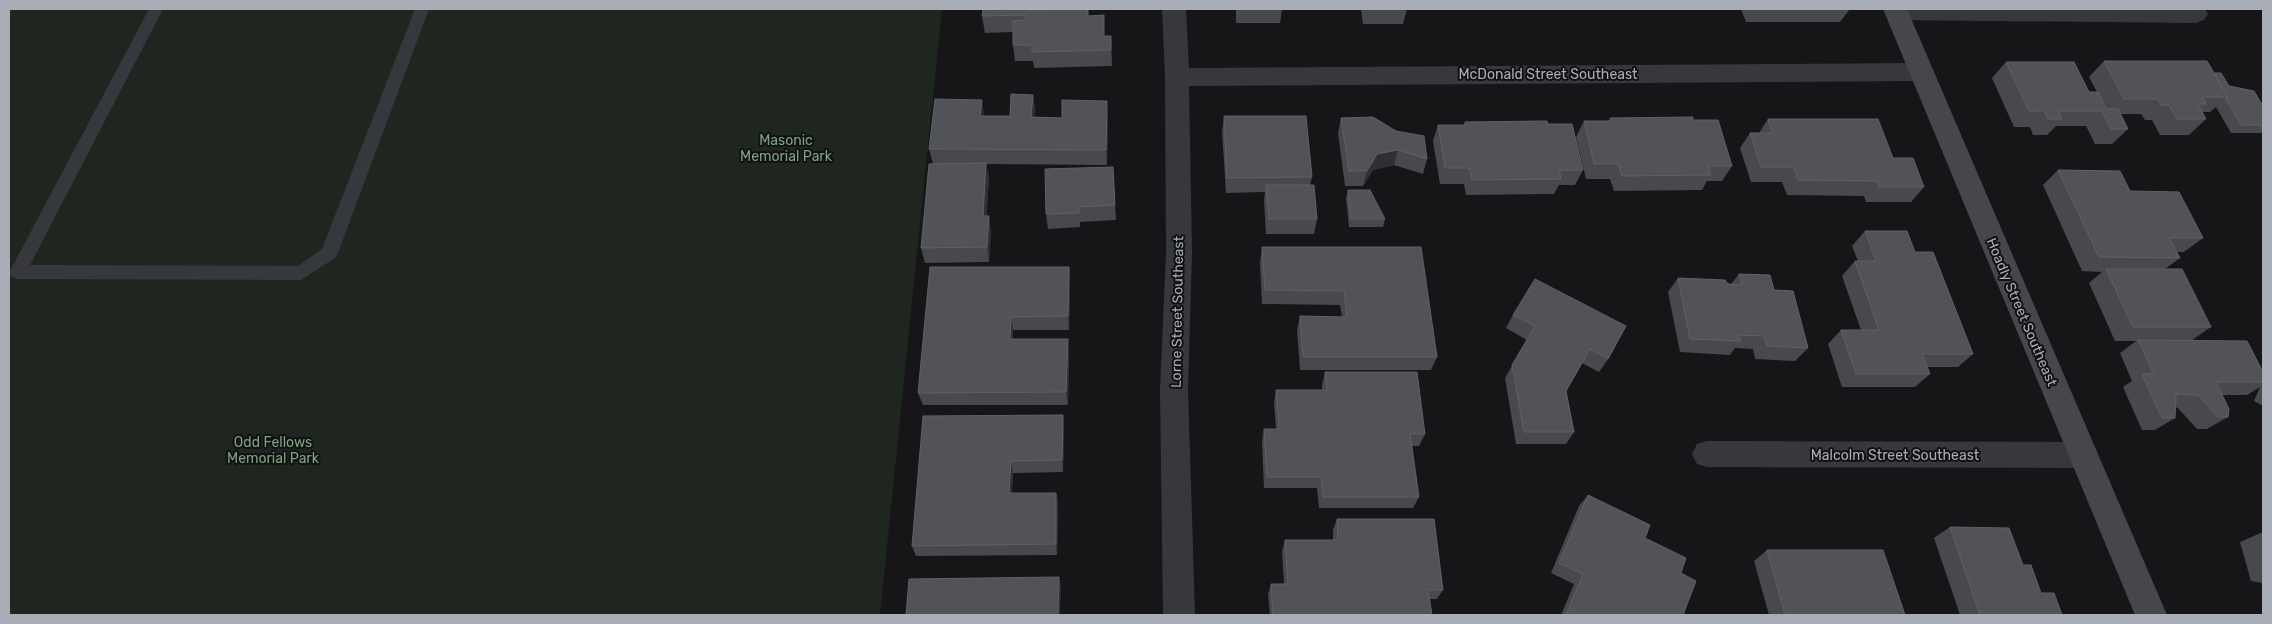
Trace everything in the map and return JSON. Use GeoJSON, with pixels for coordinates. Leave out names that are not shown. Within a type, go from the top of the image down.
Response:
{"type":"FeatureCollection","features":[{"type":"Feature","properties":{"kind":"street","name":"Lorne Street Southeast"},"geometry":{"type":"LineString","coordinates":[[1174,9],[1177,77],[1179,252],[1174,390],[1179,615]]}},
{"type":"Feature","properties":{"kind":"street"},"geometry":{"type":"LineString","coordinates":[[1895,10],[2196,14]]}},
{"type":"Feature","properties":{"kind":"street","name":"Hoadly Street Southeast"},"geometry":{"type":"LineString","coordinates":[[1895,10],[2151,615]]}},
{"type":"Feature","properties":{"kind":"street","name":"McDonald Street Southeast"},"geometry":{"type":"LineString","coordinates":[[1177,77],[1920,72]]}},
{"type":"Feature","properties":{"kind":"street","name":"Malcolm Street Southeast"},"geometry":{"type":"LineString","coordinates":[[1707,454],[2083,455]]}},
{"type":"Feature","properties":{"kind":"lane"},"geometry":{"type":"LineString","coordinates":[[156,9],[18,272],[301,273],[329,253],[422,9]]}},
{"type":"Feature","properties":{"kind":"green space"},"geometry":{"type":"Polygon","coordinates":[[[9,9],[942,9],[880,615],[9,615],[9,9]]]}},
{"type":"Feature","properties":{"kind":"building"},"geometry":{"type":"Polygon","coordinates":[[[983,9],[1088,9],[1088,16],[1104,15],[1104,36],[1111,36],[1111,50],[1032,52],[1032,45],[1013,45],[1013,21],[1026,20],[1026,15],[982,16],[983,9]]]}},
{"type":"Feature","properties":{"kind":"building"},"geometry":{"type":"Polygon","coordinates":[[[2104,61],[2207,61],[2228,97],[2202,97],[2206,104],[2198,104],[2206,119],[2177,119],[2169,105],[2161,105],[2158,99],[2124,99],[2104,61]]]}},
{"type":"Feature","properties":{"kind":"building"},"geometry":{"type":"Polygon","coordinates":[[[2006,62],[2074,62],[2089,92],[2098,92],[2106,109],[2118,109],[2128,129],[2111,129],[2102,111],[2058,111],[2062,119],[2048,119],[2044,111],[2029,111],[2006,62]]]}},
{"type":"Feature","properties":{"kind":"building"},"geometry":{"type":"Polygon","coordinates":[[[2214,73],[2221,73],[2229,86],[2254,91],[2263,104],[2263,125],[2241,125],[2214,73]]]}},
{"type":"Feature","properties":{"kind":"building"},"geometry":{"type":"Polygon","coordinates":[[[1011,94],[1033,95],[1031,117],[1062,118],[1062,100],[1107,101],[1106,150],[929,149],[935,99],[982,100],[980,116],[1010,116],[1011,94]]]}},
{"type":"Feature","properties":{"kind":"building"},"geometry":{"type":"Polygon","coordinates":[[[1224,116],[1306,116],[1312,177],[1227,178],[1224,116]]]}},
{"type":"Feature","properties":{"kind":"building"},"geometry":{"type":"Polygon","coordinates":[[[1373,117],[1396,131],[1424,136],[1427,159],[1398,150],[1377,154],[1367,171],[1349,171],[1341,118],[1373,117]]]}},
{"type":"Feature","properties":{"kind":"building"},"geometry":{"type":"Polygon","coordinates":[[[1693,117],[1693,120],[1718,120],[1732,166],[1708,166],[1711,175],[1622,176],[1618,164],[1594,164],[1584,121],[1611,121],[1610,118],[1693,117]]]}},
{"type":"Feature","properties":{"kind":"building"},"geometry":{"type":"Polygon","coordinates":[[[1768,119],[1878,119],[1893,158],[1913,158],[1924,187],[1879,187],[1876,181],[1798,180],[1794,167],[1761,167],[1750,133],[1772,133],[1768,119]]]}},
{"type":"Feature","properties":{"kind":"building"},"geometry":{"type":"Polygon","coordinates":[[[1547,121],[1548,124],[1572,124],[1583,170],[1559,170],[1561,179],[1472,180],[1469,168],[1445,168],[1438,125],[1465,125],[1465,122],[1547,121]]]}},
{"type":"Feature","properties":{"kind":"building"},"geometry":{"type":"Polygon","coordinates":[[[986,163],[983,216],[989,216],[987,247],[921,248],[929,164],[986,163]]]}},
{"type":"Feature","properties":{"kind":"building"},"geometry":{"type":"Polygon","coordinates":[[[1113,167],[1115,205],[1079,207],[1079,213],[1046,214],[1045,169],[1113,167]]]}},
{"type":"Feature","properties":{"kind":"building"},"geometry":{"type":"Polygon","coordinates":[[[2058,170],[2120,171],[2130,191],[2179,192],[2203,238],[2169,238],[2180,258],[2099,257],[2058,170]]]}},
{"type":"Feature","properties":{"kind":"building"},"geometry":{"type":"Polygon","coordinates":[[[1266,185],[1314,185],[1317,219],[1269,219],[1266,185]]]}},
{"type":"Feature","properties":{"kind":"building"},"geometry":{"type":"Polygon","coordinates":[[[1348,190],[1370,190],[1385,219],[1351,219],[1348,190]]]}},
{"type":"Feature","properties":{"kind":"building"},"geometry":{"type":"Polygon","coordinates":[[[1865,231],[1907,231],[1915,252],[1933,252],[1973,354],[1922,354],[1930,374],[1856,374],[1841,330],[1879,330],[1855,261],[1876,261],[1865,231]]]}},
{"type":"Feature","properties":{"kind":"building"},"geometry":{"type":"Polygon","coordinates":[[[1262,247],[1421,247],[1437,357],[1303,357],[1300,316],[1347,317],[1344,291],[1265,290],[1262,247]]]}},
{"type":"Feature","properties":{"kind":"building"},"geometry":{"type":"Polygon","coordinates":[[[930,267],[1069,267],[1068,316],[1011,317],[1010,339],[1068,339],[1066,392],[918,393],[930,267]]]}},
{"type":"Feature","properties":{"kind":"building"},"geometry":{"type":"Polygon","coordinates":[[[2106,269],[2182,269],[2211,327],[2133,327],[2106,269]]]}},
{"type":"Feature","properties":{"kind":"building"},"geometry":{"type":"Polygon","coordinates":[[[1739,274],[1770,275],[1774,290],[1793,291],[1808,348],[1767,346],[1764,336],[1737,335],[1741,341],[1690,339],[1678,278],[1725,280],[1728,284],[1742,285],[1739,274]]]}},
{"type":"Feature","properties":{"kind":"building"},"geometry":{"type":"Polygon","coordinates":[[[1535,279],[1626,326],[1608,359],[1590,349],[1566,391],[1574,432],[1524,432],[1512,365],[1535,326],[1513,315],[1535,279]]]}},
{"type":"Feature","properties":{"kind":"building"},"geometry":{"type":"Polygon","coordinates":[[[2138,340],[2247,341],[2263,372],[2263,382],[2216,382],[2229,409],[2228,417],[2218,417],[2198,395],[2176,394],[2175,418],[2162,418],[2142,374],[2154,374],[2138,340]]]}},
{"type":"Feature","properties":{"kind":"building"},"geometry":{"type":"Polygon","coordinates":[[[1325,372],[1417,372],[1425,434],[1410,434],[1419,497],[1323,497],[1321,477],[1267,477],[1264,429],[1279,429],[1276,390],[1327,390],[1325,372]]]}},
{"type":"Feature","properties":{"kind":"building"},"geometry":{"type":"Polygon","coordinates":[[[1063,415],[1062,460],[1011,461],[1009,493],[1056,493],[1056,544],[912,546],[923,416],[1063,415]]]}},
{"type":"Feature","properties":{"kind":"building"},"geometry":{"type":"Polygon","coordinates":[[[1588,495],[1650,525],[1645,538],[1686,558],[1681,573],[1696,581],[1683,615],[1566,615],[1583,574],[1559,563],[1588,495]]]}},
{"type":"Feature","properties":{"kind":"building"},"geometry":{"type":"Polygon","coordinates":[[[1337,519],[1434,519],[1443,590],[1428,590],[1432,615],[1273,615],[1271,584],[1288,584],[1285,540],[1338,540],[1337,519]]]}},
{"type":"Feature","properties":{"kind":"building"},"geometry":{"type":"Polygon","coordinates":[[[1950,527],[2009,528],[2023,565],[2031,565],[2041,593],[2054,593],[2062,615],[1980,615],[1950,527]]]}},
{"type":"Feature","properties":{"kind":"building"},"geometry":{"type":"Polygon","coordinates":[[[1767,550],[1883,550],[1905,615],[1785,615],[1767,550]]]}},
{"type":"Feature","properties":{"kind":"building"},"geometry":{"type":"Polygon","coordinates":[[[1059,577],[1058,615],[906,615],[909,579],[1059,577]]]}},
{"type":"Feature","properties":{"kind":"park label","name":"Masonic Memorial Park"},"geometry":{"type":"Point","coordinates":[786,148]}},
{"type":"Feature","properties":{"kind":"park label","name":"Odd Fellows Memorial Park"},"geometry":{"type":"Point","coordinates":[273,450]}}]}
